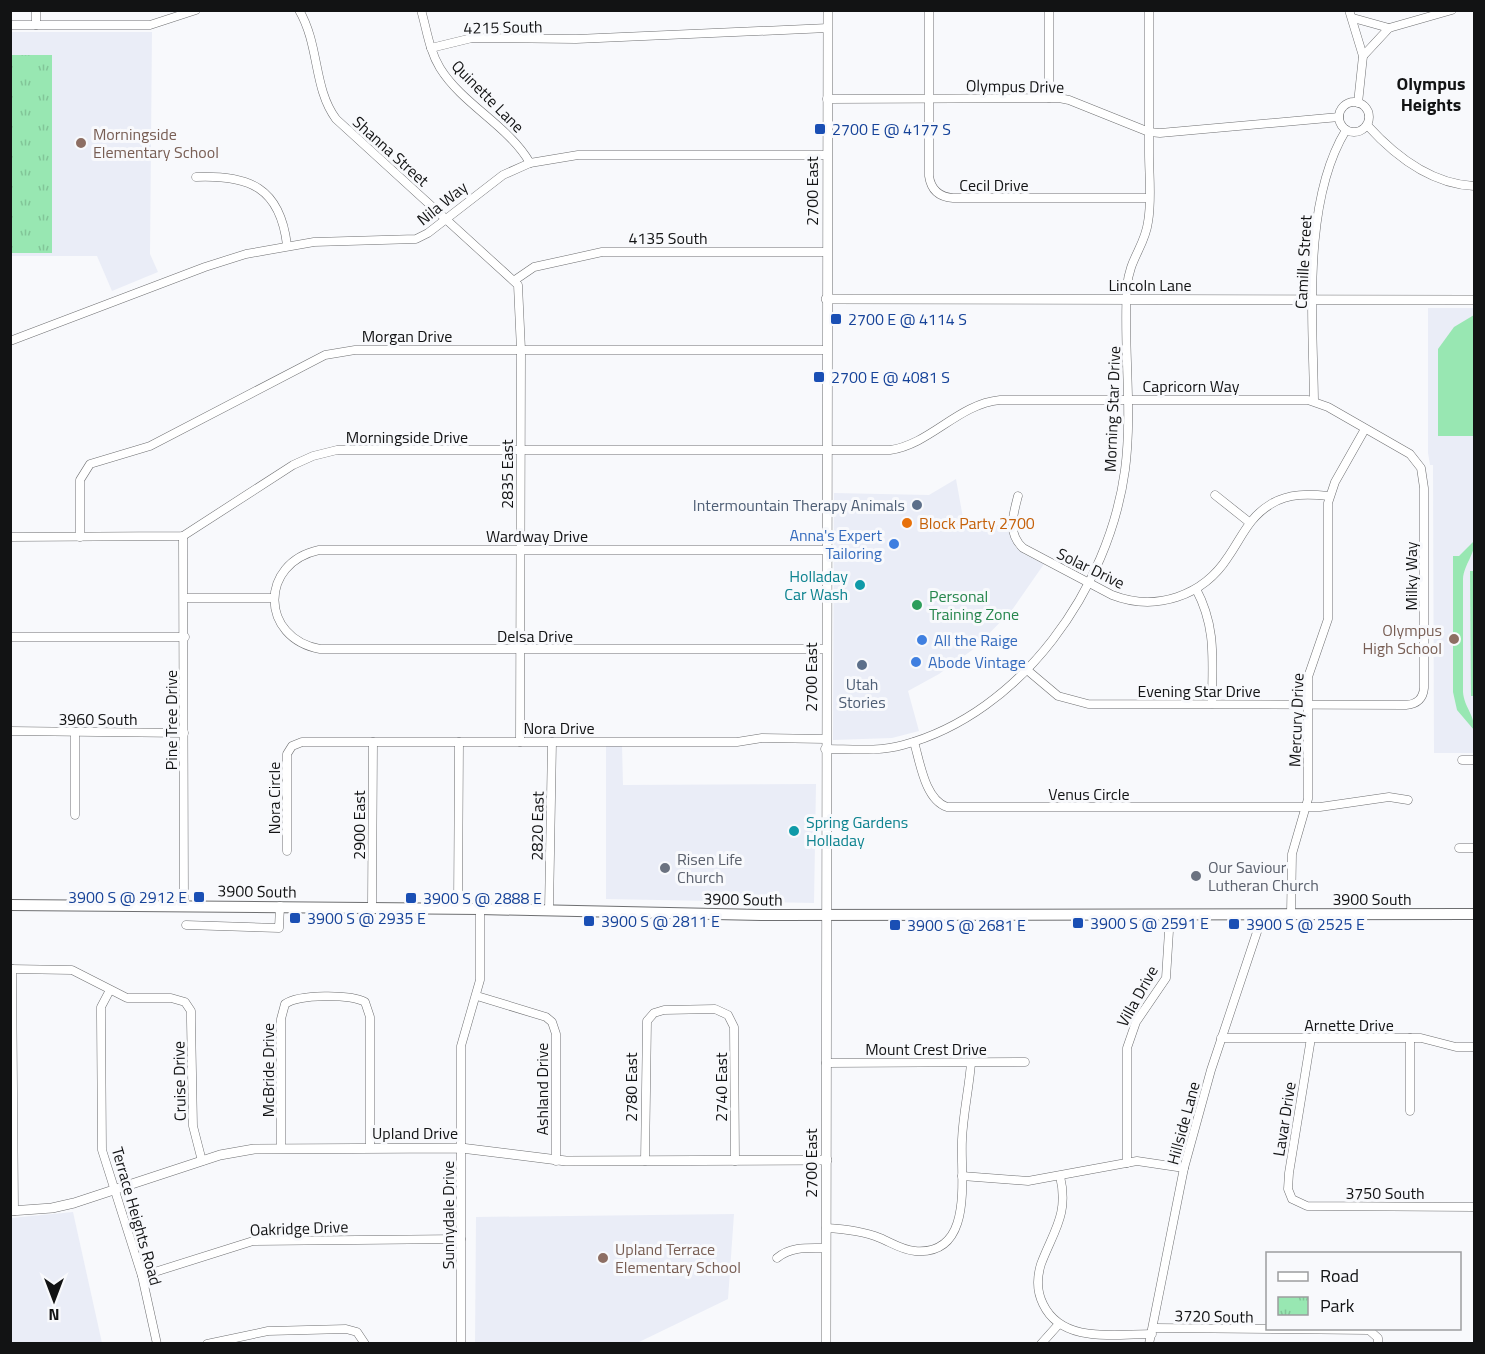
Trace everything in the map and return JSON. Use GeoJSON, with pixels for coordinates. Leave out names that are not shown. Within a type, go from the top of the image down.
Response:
{"type":"FeatureCollection","features":[{"type":"Feature","properties":{"kind":"main road","name":"3900 South"},"geometry":{"type":"LineString","coordinates":[[10,905],[280,906],[826,914],[1474,914]]}},
{"type":"Feature","properties":{"kind":"street"},"geometry":{"type":"LineString","coordinates":[[36,10],[36,25]]}},
{"type":"Feature","properties":{"kind":"street"},"geometry":{"type":"LineString","coordinates":[[10,25],[150,25],[196,10]]}},
{"type":"Feature","properties":{"kind":"street","name":"Shanna Street"},"geometry":{"type":"LineString","coordinates":[[299,10],[312,39],[321,86],[331,112],[342,125],[515,280]]}},
{"type":"Feature","properties":{"kind":"street","name":"Quinette Lane"},"geometry":{"type":"LineString","coordinates":[[422,10],[431,48],[450,81],[521,148],[530,163]]}},
{"type":"Feature","properties":{"kind":"street","name":"2700 East"},"geometry":{"type":"LineString","coordinates":[[826,1344],[825,749],[828,10]]}},
{"type":"Feature","properties":{"kind":"street","name":"Cecil Drive"},"geometry":{"type":"LineString","coordinates":[[929,10],[930,181],[935,191],[945,197],[1149,198]]}},
{"type":"Feature","properties":{"kind":"street"},"geometry":{"type":"LineString","coordinates":[[1049,10],[1049,98]]}},
{"type":"Feature","properties":{"kind":"street","name":"Morning Star Drive"},"geometry":{"type":"LineString","coordinates":[[825,749],[880,749],[914,742],[964,717],[991,699],[1026,669],[1066,621],[1090,583],[1107,544],[1120,500],[1127,452],[1130,267],[1147,227],[1149,198],[1149,10]]}},
{"type":"Feature","properties":{"kind":"street"},"geometry":{"type":"LineString","coordinates":[[1363,56],[1389,28],[1452,10]]}},
{"type":"Feature","properties":{"kind":"street"},"geometry":{"type":"LineString","coordinates":[[1351,14],[1389,28]]}},
{"type":"Feature","properties":{"kind":"street"},"geometry":{"type":"LineString","coordinates":[[1351,14],[1363,56],[1358,103]]}},
{"type":"Feature","properties":{"kind":"street","name":"4215 South"},"geometry":{"type":"LineString","coordinates":[[431,48],[472,38],[576,39],[828,28]]}},
{"type":"Feature","properties":{"kind":"street","name":"Olympus Drive"},"geometry":{"type":"LineString","coordinates":[[827,99],[1049,98],[1069,100],[1149,132],[1339,117]]}},
{"type":"Feature","properties":{"kind":"street"},"geometry":{"type":"LineString","coordinates":[[1367,125],[1355,132],[1346,130],[1339,117],[1345,105],[1358,103],[1368,111],[1367,125],[1386,145],[1429,175],[1449,183],[1474,186]]}},
{"type":"Feature","properties":{"kind":"street","name":"Camille Street"},"geometry":{"type":"LineString","coordinates":[[1314,401],[1314,260],[1320,208],[1337,144],[1346,130]]}},
{"type":"Feature","properties":{"kind":"street","name":"Nila Way"},"geometry":{"type":"LineString","coordinates":[[10,341],[220,261],[286,245],[326,241],[412,240],[425,235],[495,179],[530,163],[578,155],[827,155]]}},
{"type":"Feature","properties":{"kind":"street"},"geometry":{"type":"LineString","coordinates":[[196,177],[230,177],[246,181],[261,190],[280,215],[286,245]]}},
{"type":"Feature","properties":{"kind":"street","name":"4135 South"},"geometry":{"type":"LineString","coordinates":[[515,280],[534,267],[602,252],[827,252]]}},
{"type":"Feature","properties":{"kind":"street","name":"2835 East"},"geometry":{"type":"LineString","coordinates":[[515,280],[520,295],[521,350],[520,742]]}},
{"type":"Feature","properties":{"kind":"street","name":"Lincoln Lane"},"geometry":{"type":"LineString","coordinates":[[826,299],[1474,300]]}},
{"type":"Feature","properties":{"kind":"street","name":"Morgan Drive"},"geometry":{"type":"LineString","coordinates":[[80,537],[80,480],[90,464],[150,446],[311,360],[355,350],[827,351]]}},
{"type":"Feature","properties":{"kind":"street","name":"Capricorn Way"},"geometry":{"type":"LineString","coordinates":[[826,450],[903,447],[972,408],[993,400],[1314,401],[1410,454]]}},
{"type":"Feature","properties":{"kind":"street","name":"Mercury Drive"},"geometry":{"type":"LineString","coordinates":[[1290,914],[1292,854],[1307,807],[1310,670],[1328,619],[1329,496],[1365,429]]}},
{"type":"Feature","properties":{"kind":"street","name":"Morningside Drive"},"geometry":{"type":"LineString","coordinates":[[183,536],[293,465],[322,453],[344,450],[826,450]]}},
{"type":"Feature","properties":{"kind":"street","name":"Milky Way"},"geometry":{"type":"LineString","coordinates":[[1410,454],[1419,464],[1424,488],[1424,688],[1419,700]]}},
{"type":"Feature","properties":{"kind":"street"},"geometry":{"type":"LineString","coordinates":[[1215,495],[1249,522]]}},
{"type":"Feature","properties":{"kind":"street","name":"Solar Drive"},"geometry":{"type":"LineString","coordinates":[[1018,496],[1012,525],[1018,543],[1119,598],[1145,602],[1170,600],[1196,589],[1222,566],[1249,522],[1272,503],[1287,497],[1329,496]]}},
{"type":"Feature","properties":{"kind":"street"},"geometry":{"type":"LineString","coordinates":[[10,537],[183,536]]}},
{"type":"Feature","properties":{"kind":"street","name":"Pine Tree Drive"},"geometry":{"type":"LineString","coordinates":[[183,536],[184,905]]}},
{"type":"Feature","properties":{"kind":"street","name":"Wardway Drive"},"geometry":{"type":"LineString","coordinates":[[274,598],[276,585],[286,568],[304,554],[319,550],[826,550]]}},
{"type":"Feature","properties":{"kind":"street"},"geometry":{"type":"LineString","coordinates":[[1196,589],[1212,629],[1212,704]]}},
{"type":"Feature","properties":{"kind":"street"},"geometry":{"type":"LineString","coordinates":[[184,598],[274,598]]}},
{"type":"Feature","properties":{"kind":"street","name":"Delsa Drive"},"geometry":{"type":"LineString","coordinates":[[274,598],[278,618],[284,629],[300,642],[313,648],[826,649]]}},
{"type":"Feature","properties":{"kind":"street"},"geometry":{"type":"LineString","coordinates":[[10,637],[184,637]]}},
{"type":"Feature","properties":{"kind":"street","name":"Evening Star Drive"},"geometry":{"type":"LineString","coordinates":[[1026,669],[1050,691],[1079,703],[1406,705],[1419,700]]}},
{"type":"Feature","properties":{"kind":"street","name":"3960 South"},"geometry":{"type":"LineString","coordinates":[[10,731],[184,733]]}},
{"type":"Feature","properties":{"kind":"street"},"geometry":{"type":"LineString","coordinates":[[75,732],[75,815]]}},
{"type":"Feature","properties":{"kind":"street","name":"Nora Drive"},"geometry":{"type":"LineString","coordinates":[[292,746],[305,742],[736,742],[762,738],[826,739]]}},
{"type":"Feature","properties":{"kind":"street","name":"2900 East"},"geometry":{"type":"LineString","coordinates":[[372,908],[373,742]]}},
{"type":"Feature","properties":{"kind":"street"},"geometry":{"type":"LineString","coordinates":[[458,908],[459,742]]}},
{"type":"Feature","properties":{"kind":"street","name":"2820 East"},"geometry":{"type":"LineString","coordinates":[[549,910],[552,742]]}},
{"type":"Feature","properties":{"kind":"street","name":"Venus Circle"},"geometry":{"type":"LineString","coordinates":[[914,742],[933,797],[939,804],[947,807],[1328,807],[1354,800],[1389,797],[1408,800]]}},
{"type":"Feature","properties":{"kind":"street","name":"Nora Circle"},"geometry":{"type":"LineString","coordinates":[[287,852],[287,757],[292,746]]}},
{"type":"Feature","properties":{"kind":"street"},"geometry":{"type":"LineString","coordinates":[[1462,760],[1474,760]]}},
{"type":"Feature","properties":{"kind":"street"},"geometry":{"type":"LineString","coordinates":[[1459,848],[1474,848]]}},
{"type":"Feature","properties":{"kind":"street"},"geometry":{"type":"LineString","coordinates":[[186,925],[279,928],[280,906]]}},
{"type":"Feature","properties":{"kind":"street","name":"Sunnydale Drive"},"geometry":{"type":"LineString","coordinates":[[461,1344],[461,1046],[477,996],[481,962],[480,909]]}},
{"type":"Feature","properties":{"kind":"street","name":"Hillside Lane"},"geometry":{"type":"LineString","coordinates":[[1149,1344],[1184,1168],[1221,1038],[1263,914]]}},
{"type":"Feature","properties":{"kind":"street","name":"Villa Drive"},"geometry":{"type":"LineString","coordinates":[[1126,1163],[1126,1048],[1136,1022],[1166,978],[1170,915]]}},
{"type":"Feature","properties":{"kind":"street"},"geometry":{"type":"LineString","coordinates":[[12,1211],[11,969],[72,970],[110,990]]}},
{"type":"Feature","properties":{"kind":"street","name":"Cruise Drive"},"geometry":{"type":"LineString","coordinates":[[110,990],[127,998],[171,998],[185,1002],[191,1011],[192,1126],[202,1161]]}},
{"type":"Feature","properties":{"kind":"street","name":"Terrace Heights Road"},"geometry":{"type":"LineString","coordinates":[[110,990],[102,1007],[101,1016],[102,1140],[114,1190],[142,1276],[157,1344]]}},
{"type":"Feature","properties":{"kind":"street","name":"Ashland Drive"},"geometry":{"type":"LineString","coordinates":[[477,996],[550,1019],[556,1034],[556,1161]]}},
{"type":"Feature","properties":{"kind":"street","name":"McBride Drive"},"geometry":{"type":"LineString","coordinates":[[281,1148],[281,1019],[285,1004],[300,998],[350,998],[365,1002],[370,1017],[370,1148]]}},
{"type":"Feature","properties":{"kind":"street","name":"2740 East"},"geometry":{"type":"LineString","coordinates":[[652,1015],[664,1010],[715,1009],[728,1015],[734,1027],[735,1161]]}},
{"type":"Feature","properties":{"kind":"street","name":"2780 East"},"geometry":{"type":"LineString","coordinates":[[645,1161],[645,1028],[652,1015]]}},
{"type":"Feature","properties":{"kind":"street","name":"Arnette Drive"},"geometry":{"type":"LineString","coordinates":[[1221,1038],[1410,1038],[1430,1039],[1456,1047],[1474,1047]]}},
{"type":"Feature","properties":{"kind":"street","name":"Lavar Drive"},"geometry":{"type":"LineString","coordinates":[[1296,1202],[1289,1195],[1288,1183],[1311,1038]]}},
{"type":"Feature","properties":{"kind":"street"},"geometry":{"type":"LineString","coordinates":[[1410,1038],[1410,1111]]}},
{"type":"Feature","properties":{"kind":"street","name":"Mount Crest Drive"},"geometry":{"type":"LineString","coordinates":[[826,1063],[1025,1062]]}},
{"type":"Feature","properties":{"kind":"street"},"geometry":{"type":"LineString","coordinates":[[826,1228],[860,1232],[913,1251],[929,1250],[948,1238],[956,1227],[962,1210],[962,1142],[971,1063]]}},
{"type":"Feature","properties":{"kind":"street","name":"Upland Drive"},"geometry":{"type":"LineString","coordinates":[[12,1211],[52,1208],[238,1151],[281,1148],[461,1148],[556,1161],[827,1160]]}},
{"type":"Feature","properties":{"kind":"street"},"geometry":{"type":"LineString","coordinates":[[962,1176],[1014,1181],[1060,1176],[1144,1161],[1184,1168]]}},
{"type":"Feature","properties":{"kind":"street"},"geometry":{"type":"LineString","coordinates":[[1041,1344],[1058,1325],[1044,1307],[1038,1277],[1064,1205],[1060,1176]]}},
{"type":"Feature","properties":{"kind":"street","name":"3750 South"},"geometry":{"type":"LineString","coordinates":[[1296,1202],[1307,1206],[1474,1206]]}},
{"type":"Feature","properties":{"kind":"street","name":"Oakridge Drive"},"geometry":{"type":"LineString","coordinates":[[142,1276],[253,1241],[461,1239]]}},
{"type":"Feature","properties":{"kind":"street"},"geometry":{"type":"LineString","coordinates":[[777,1258],[784,1251],[826,1248]]}},
{"type":"Feature","properties":{"kind":"street","name":"3720 South"},"geometry":{"type":"LineString","coordinates":[[1058,1325],[1089,1334],[1153,1331],[1368,1330],[1378,1341]]}},
{"type":"Feature","properties":{"kind":"street"},"geometry":{"type":"LineString","coordinates":[[207,1344],[282,1330],[357,1332],[365,1344]]}},
{"type":"Feature","properties":{"kind":"shaded area","name":"Morningside Elementary School"},"geometry":{"type":"Polygon","coordinates":[[[11,32],[152,32],[150,254],[158,272],[112,291],[97,256],[11,256],[11,32]]]}},
{"type":"Feature","properties":{"kind":"shaded area","name":"Olympus High School"},"geometry":{"type":"Polygon","coordinates":[[[1428,308],[1474,308],[1474,753],[1434,753],[1433,465],[1430,465],[1428,453],[1428,308]]]}},
{"type":"Feature","properties":{"kind":"shaded area"},"geometry":{"type":"Polygon","coordinates":[[[956,479],[963,518],[1007,527],[1015,546],[1024,554],[1044,564],[1012,610],[975,648],[939,674],[908,691],[919,731],[892,738],[833,740],[834,493],[929,495],[956,479]]]}},
{"type":"Feature","properties":{"kind":"shaded area"},"geometry":{"type":"Polygon","coordinates":[[[622,745],[623,785],[816,784],[814,903],[606,899],[606,746],[622,745]]]}},
{"type":"Feature","properties":{"kind":"shaded area"},"geometry":{"type":"Polygon","coordinates":[[[73,1212],[102,1343],[11,1343],[11,1218],[73,1212]]]}},
{"type":"Feature","properties":{"kind":"shaded area","name":"Upland Terrace Elementary School"},"geometry":{"type":"Polygon","coordinates":[[[734,1214],[728,1299],[637,1343],[475,1343],[476,1217],[734,1214]]]}},
{"type":"Feature","properties":{"kind":"green space"},"geometry":{"type":"Polygon","coordinates":[[[11,55],[52,55],[52,253],[11,253],[11,55]]]}},
{"type":"Feature","properties":{"kind":"green space"},"geometry":{"type":"Polygon","coordinates":[[[1474,315],[1474,436],[1438,436],[1438,349],[1454,327],[1474,315]]]}},
{"type":"Feature","properties":{"kind":"green space"},"geometry":{"type":"Polygon","coordinates":[[[1474,541],[1463,579],[1463,692],[1473,720],[1474,730],[1457,710],[1453,692],[1453,556],[1459,556],[1474,541]]]}},
{"type":"Feature","properties":{"kind":"green space"},"geometry":{"type":"Polygon","coordinates":[[[1470,571],[1474,571],[1474,696],[1471,696],[1470,571]]]}},
{"type":"Feature","properties":{"kind":"place","name":"2700 E @ 4177 S"},"geometry":{"type":"Point","coordinates":[820,129]}},
{"type":"Feature","properties":{"kind":"place","name":"Morningside Elementary School"},"geometry":{"type":"Point","coordinates":[81,143]}},
{"type":"Feature","properties":{"kind":"place","name":"2700 E @ 4114 S"},"geometry":{"type":"Point","coordinates":[836,319]}},
{"type":"Feature","properties":{"kind":"place","name":"2700 E @ 4081 S"},"geometry":{"type":"Point","coordinates":[819,377]}},
{"type":"Feature","properties":{"kind":"place","name":"Intermountain Therapy Animals"},"geometry":{"type":"Point","coordinates":[917,505]}},
{"type":"Feature","properties":{"kind":"place","name":"Block Party 2700"},"geometry":{"type":"Point","coordinates":[907,523]}},
{"type":"Feature","properties":{"kind":"place","name":"Anna's Expert Tailoring"},"geometry":{"type":"Point","coordinates":[894,544]}},
{"type":"Feature","properties":{"kind":"place","name":"Holladay Car Wash"},"geometry":{"type":"Point","coordinates":[860,585]}},
{"type":"Feature","properties":{"kind":"place","name":"Personal Training Zone"},"geometry":{"type":"Point","coordinates":[917,605]}},
{"type":"Feature","properties":{"kind":"place","name":"Olympus High School"},"geometry":{"type":"Point","coordinates":[1454,639]}},
{"type":"Feature","properties":{"kind":"place","name":"All the Raige"},"geometry":{"type":"Point","coordinates":[922,640]}},
{"type":"Feature","properties":{"kind":"place","name":"Abode Vintage"},"geometry":{"type":"Point","coordinates":[916,662]}},
{"type":"Feature","properties":{"kind":"place","name":"Utah Stories"},"geometry":{"type":"Point","coordinates":[862,665]}},
{"type":"Feature","properties":{"kind":"place","name":"Spring Gardens Holladay"},"geometry":{"type":"Point","coordinates":[794,831]}},
{"type":"Feature","properties":{"kind":"place","name":"Risen Life Church"},"geometry":{"type":"Point","coordinates":[665,868]}},
{"type":"Feature","properties":{"kind":"place","name":"Our Saviour Lutheran Church"},"geometry":{"type":"Point","coordinates":[1196,876]}},
{"type":"Feature","properties":{"kind":"place","name":"3900 S @ 2912 E"},"geometry":{"type":"Point","coordinates":[199,897]}},
{"type":"Feature","properties":{"kind":"place","name":"3900 S @ 2888 E"},"geometry":{"type":"Point","coordinates":[411,898]}},
{"type":"Feature","properties":{"kind":"place","name":"3900 S @ 2935 E"},"geometry":{"type":"Point","coordinates":[295,918]}},
{"type":"Feature","properties":{"kind":"place","name":"3900 S @ 2811 E"},"geometry":{"type":"Point","coordinates":[589,921]}},
{"type":"Feature","properties":{"kind":"place","name":"3900 S @ 2591 E"},"geometry":{"type":"Point","coordinates":[1078,923]}},
{"type":"Feature","properties":{"kind":"place","name":"3900 S @ 2525 E"},"geometry":{"type":"Point","coordinates":[1234,924]}},
{"type":"Feature","properties":{"kind":"place","name":"3900 S @ 2681 E"},"geometry":{"type":"Point","coordinates":[895,925]}},
{"type":"Feature","properties":{"kind":"place","name":"Upland Terrace Elementary School"},"geometry":{"type":"Point","coordinates":[603,1258]}},
{"type":"Feature","properties":{"kind":"district","name":"Olympus Heights"},"geometry":{"type":"Point","coordinates":[1431,94]}}]}
